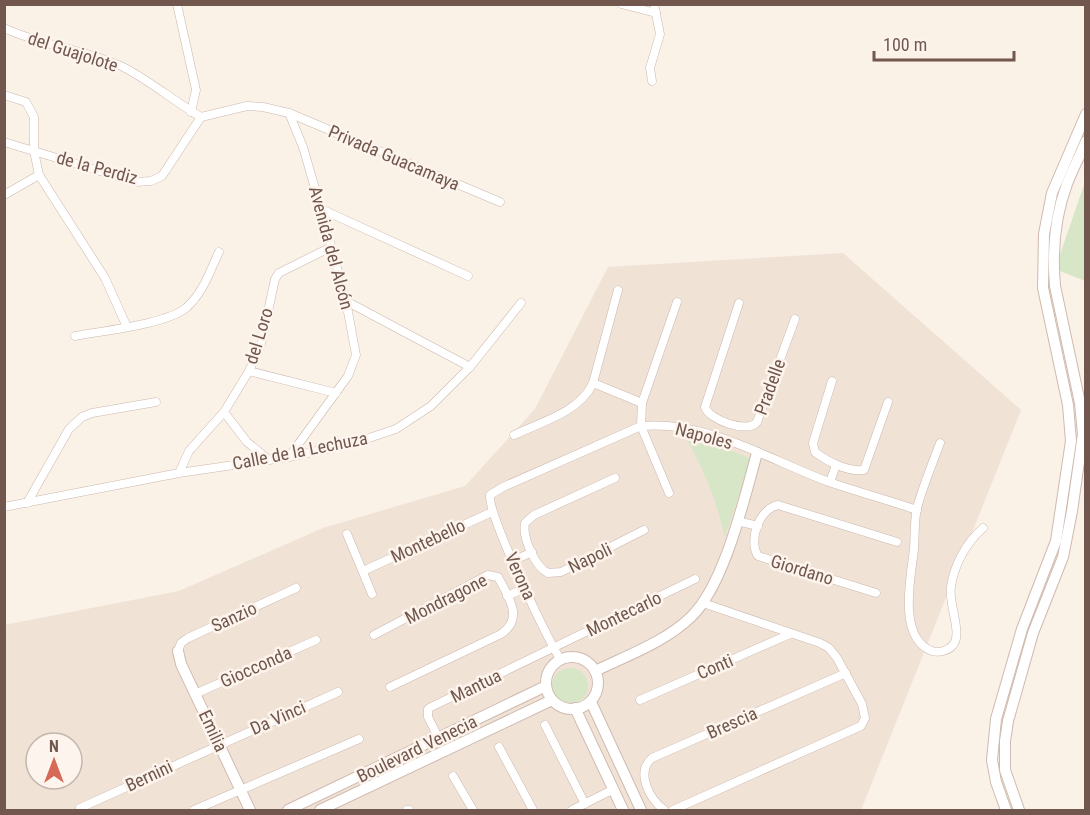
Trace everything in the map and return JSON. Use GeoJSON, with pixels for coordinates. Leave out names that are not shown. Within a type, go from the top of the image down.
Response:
{"type":"FeatureCollection","features":[{"type":"Feature","properties":{"kind":"street"},"geometry":{"type":"LineString","coordinates":[[177,4],[196,90],[191,112]]}},
{"type":"Feature","properties":{"kind":"street"},"geometry":{"type":"LineString","coordinates":[[621,4],[655,9],[660,34],[650,68],[652,81]]}},
{"type":"Feature","properties":{"kind":"street","name":"del Guajolote"},"geometry":{"type":"LineString","coordinates":[[4,28],[21,36],[95,56],[124,68],[201,117]]}},
{"type":"Feature","properties":{"kind":"street","name":"de la Perdiz"},"geometry":{"type":"LineString","coordinates":[[4,95],[26,102],[34,117],[34,151],[136,182],[151,181],[162,176],[201,117]]}},
{"type":"Feature","properties":{"kind":"street"},"geometry":{"type":"LineString","coordinates":[[201,117],[247,106],[263,106],[289,113]]}},
{"type":"Feature","properties":{"kind":"street","name":"Privada Guacamaya"},"geometry":{"type":"LineString","coordinates":[[289,113],[500,202]]}},
{"type":"Feature","properties":{"kind":"street","name":"Avenida del Alcón"},"geometry":{"type":"LineString","coordinates":[[289,113],[303,147],[321,209],[346,301],[356,355],[348,376],[289,457]]}},
{"type":"Feature","properties":{"kind":"street"},"geometry":{"type":"LineString","coordinates":[[1019,810],[1005,770],[1005,741],[1008,722],[1033,633],[1063,557],[1082,442],[1080,403],[1058,302],[1054,271],[1055,234],[1062,183],[1086,114]]}},
{"type":"Feature","properties":{"kind":"street"},"geometry":{"type":"LineString","coordinates":[[1006,810],[994,773],[993,740],[996,719],[1022,629],[1056,541],[1070,457],[1071,433],[1068,405],[1043,288],[1044,234],[1052,193],[1062,183],[1086,141]]}},
{"type":"Feature","properties":{"kind":"street"},"geometry":{"type":"LineString","coordinates":[[4,142],[34,151],[39,175],[4,195]]}},
{"type":"Feature","properties":{"kind":"street","name":"de la Perdiz"},"geometry":{"type":"LineString","coordinates":[[39,175],[105,278],[127,327]]}},
{"type":"Feature","properties":{"kind":"street"},"geometry":{"type":"LineString","coordinates":[[321,209],[468,276]]}},
{"type":"Feature","properties":{"kind":"street","name":"del Loro"},"geometry":{"type":"LineString","coordinates":[[179,473],[189,451],[224,412],[249,371],[261,344],[275,279],[279,273],[331,247]]}},
{"type":"Feature","properties":{"kind":"street"},"geometry":{"type":"LineString","coordinates":[[75,336],[127,327],[167,317],[186,309],[201,291],[219,252]]}},
{"type":"Feature","properties":{"kind":"street"},"geometry":{"type":"LineString","coordinates":[[514,435],[573,407],[582,400],[593,383],[618,290]]}},
{"type":"Feature","properties":{"kind":"street"},"geometry":{"type":"LineString","coordinates":[[346,301],[470,367]]}},
{"type":"Feature","properties":{"kind":"street","name":"Calle de la Lechuza"},"geometry":{"type":"LineString","coordinates":[[4,507],[179,473],[289,457],[354,443],[396,429],[430,406],[470,367],[521,303]]}},
{"type":"Feature","properties":{"kind":"street"},"geometry":{"type":"LineString","coordinates":[[669,493],[641,426],[642,403],[677,303]]}},
{"type":"Feature","properties":{"kind":"street"},"geometry":{"type":"LineString","coordinates":[[720,437],[725,423],[709,414],[705,407],[739,303]]}},
{"type":"Feature","properties":{"kind":"street","name":"Pradelle"},"geometry":{"type":"LineString","coordinates":[[725,423],[749,428],[754,427],[757,423],[795,319]]}},
{"type":"Feature","properties":{"kind":"street"},"geometry":{"type":"LineString","coordinates":[[249,371],[336,393]]}},
{"type":"Feature","properties":{"kind":"street"},"geometry":{"type":"LineString","coordinates":[[832,381],[813,443],[815,452],[836,465],[864,470],[888,402]]}},
{"type":"Feature","properties":{"kind":"street"},"geometry":{"type":"LineString","coordinates":[[593,383],[642,403]]}},
{"type":"Feature","properties":{"kind":"street"},"geometry":{"type":"LineString","coordinates":[[27,503],[69,429],[82,417],[92,413],[156,402]]}},
{"type":"Feature","properties":{"kind":"street"},"geometry":{"type":"LineString","coordinates":[[224,412],[247,442],[269,460]]}},
{"type":"Feature","properties":{"kind":"street","name":"Napoles"},"geometry":{"type":"LineString","coordinates":[[493,492],[641,426],[656,425],[682,427],[720,437],[830,482],[917,510]]}},
{"type":"Feature","properties":{"kind":"street"},"geometry":{"type":"LineString","coordinates":[[940,443],[917,510],[908,606],[915,634],[922,644],[932,651],[950,649],[956,642],[957,633],[951,603],[951,588],[965,548],[971,538],[982,528]]}},
{"type":"Feature","properties":{"kind":"street"},"geometry":{"type":"LineString","coordinates":[[595,670],[662,639],[690,618],[703,603],[717,578],[757,453]]}},
{"type":"Feature","properties":{"kind":"street"},"geometry":{"type":"LineString","coordinates":[[830,482],[836,465]]}},
{"type":"Feature","properties":{"kind":"street","name":"Napoli"},"geometry":{"type":"LineString","coordinates":[[615,478],[529,519],[525,523],[524,533],[532,552],[543,571],[555,573],[568,569],[644,530]]}},
{"type":"Feature","properties":{"kind":"street","name":"Verona"},"geometry":{"type":"LineString","coordinates":[[493,492],[489,499],[492,512],[553,649],[560,659]]}},
{"type":"Feature","properties":{"kind":"street"},"geometry":{"type":"LineString","coordinates":[[737,520],[758,526],[768,509],[778,505],[897,542]]}},
{"type":"Feature","properties":{"kind":"street","name":"Montebello"},"geometry":{"type":"LineString","coordinates":[[363,571],[492,512]]}},
{"type":"Feature","properties":{"kind":"street","name":"Giordano"},"geometry":{"type":"LineString","coordinates":[[758,526],[754,546],[758,556],[876,593]]}},
{"type":"Feature","properties":{"kind":"street"},"geometry":{"type":"LineString","coordinates":[[347,534],[372,594]]}},
{"type":"Feature","properties":{"kind":"street"},"geometry":{"type":"LineString","coordinates":[[513,561],[532,552]]}},
{"type":"Feature","properties":{"kind":"street","name":"Mondragone"},"geometry":{"type":"LineString","coordinates":[[374,635],[488,575],[498,577],[507,596]]}},
{"type":"Feature","properties":{"kind":"street","name":"Montecarlo"},"geometry":{"type":"LineString","coordinates":[[553,649],[695,579]]}},
{"type":"Feature","properties":{"kind":"street","name":"Sanzio"},"geometry":{"type":"LineString","coordinates":[[178,651],[181,643],[188,638],[296,588]]}},
{"type":"Feature","properties":{"kind":"street"},"geometry":{"type":"LineString","coordinates":[[390,687],[506,631],[511,627],[514,618],[507,596],[525,588]]}},
{"type":"Feature","properties":{"kind":"street"},"geometry":{"type":"LineString","coordinates":[[673,810],[861,726],[865,718],[846,673],[829,648],[703,603]]}},
{"type":"Feature","properties":{"kind":"street","name":"Conti"},"geometry":{"type":"LineString","coordinates":[[639,700],[790,634]]}},
{"type":"Feature","properties":{"kind":"street","name":"Giocconda"},"geometry":{"type":"LineString","coordinates":[[195,694],[316,640]]}},
{"type":"Feature","properties":{"kind":"street","name":"Mantua"},"geometry":{"type":"LineString","coordinates":[[439,739],[428,713],[431,707],[553,649]]}},
{"type":"Feature","properties":{"kind":"street","name":"Emilia"},"geometry":{"type":"LineString","coordinates":[[178,651],[181,664],[250,810]]}},
{"type":"Feature","properties":{"kind":"street"},"geometry":{"type":"LineString","coordinates":[[576,657],[584,660],[595,670],[598,682],[597,692],[591,702],[575,708],[564,708],[552,700],[546,686],[546,675],[551,666],[560,659],[576,657]]}},
{"type":"Feature","properties":{"kind":"street","name":"Brescia"},"geometry":{"type":"LineString","coordinates":[[648,791],[644,770],[652,758],[846,673]]}},
{"type":"Feature","properties":{"kind":"street","name":"Boulevard Venecia"},"geometry":{"type":"LineString","coordinates":[[288,810],[546,686]]}},
{"type":"Feature","properties":{"kind":"street","name":"Da Vinci"},"geometry":{"type":"LineString","coordinates":[[219,745],[338,692]]}},
{"type":"Feature","properties":{"kind":"street","name":"Boulevard Venecia"},"geometry":{"type":"LineString","coordinates":[[320,810],[552,700]]}},
{"type":"Feature","properties":{"kind":"street"},"geometry":{"type":"LineString","coordinates":[[591,702],[641,810]]}},
{"type":"Feature","properties":{"kind":"street"},"geometry":{"type":"LineString","coordinates":[[575,708],[623,810]]}},
{"type":"Feature","properties":{"kind":"street"},"geometry":{"type":"LineString","coordinates":[[545,724],[585,804]]}},
{"type":"Feature","properties":{"kind":"street"},"geometry":{"type":"LineString","coordinates":[[194,810],[359,739]]}},
{"type":"Feature","properties":{"kind":"street","name":"Bernini"},"geometry":{"type":"LineString","coordinates":[[80,808],[219,745]]}},
{"type":"Feature","properties":{"kind":"street"},"geometry":{"type":"LineString","coordinates":[[499,747],[533,810]]}},
{"type":"Feature","properties":{"kind":"street"},"geometry":{"type":"LineString","coordinates":[[994,773],[1005,770]]}},
{"type":"Feature","properties":{"kind":"street"},"geometry":{"type":"LineString","coordinates":[[453,776],[473,810]]}},
{"type":"Feature","properties":{"kind":"street"},"geometry":{"type":"LineString","coordinates":[[572,810],[612,790]]}},
{"type":"Feature","properties":{"kind":"street"},"geometry":{"type":"LineString","coordinates":[[634,798],[648,791],[658,806],[664,810]]}},
{"type":"Feature","properties":{"kind":"shaded area"},"geometry":{"type":"Polygon","coordinates":[[[843,253],[1021,410],[861,810],[5,810],[4,625],[179,591],[323,528],[465,486],[535,409],[608,267],[843,253]]]}},
{"type":"Feature","properties":{"kind":"green space"},"geometry":{"type":"Polygon","coordinates":[[[1085,182],[1085,281],[1055,269],[1085,182]]]}},
{"type":"Feature","properties":{"kind":"green space"},"geometry":{"type":"Polygon","coordinates":[[[684,435],[718,445],[749,458],[750,462],[725,537],[709,484],[684,435]]]}},
{"type":"Feature","properties":{"kind":"green space"},"geometry":{"type":"Polygon","coordinates":[[[570,668],[582,674],[588,686],[582,698],[570,704],[558,698],[552,686],[558,674],[570,668]]]}}]}
